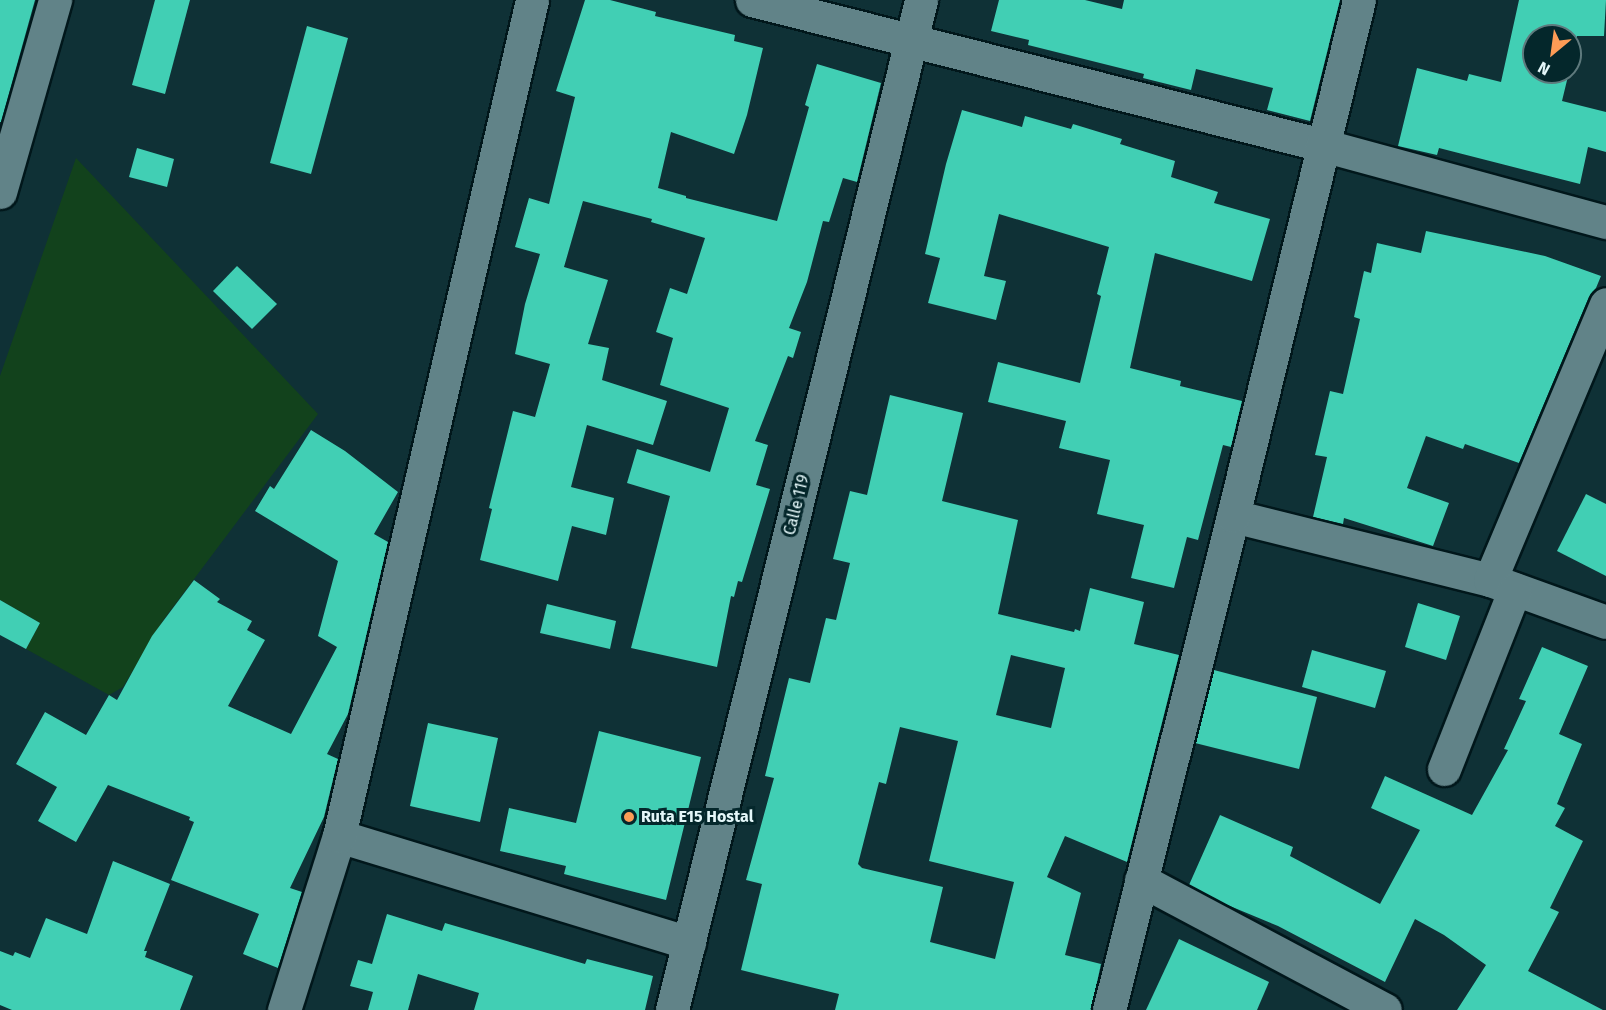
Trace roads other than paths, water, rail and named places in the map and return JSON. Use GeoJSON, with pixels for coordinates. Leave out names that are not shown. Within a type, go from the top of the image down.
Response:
{"type":"FeatureCollection","features":[{"type":"Feature","properties":{"kind":"street"},"geometry":{"type":"LineString","coordinates":[[0,192],[55,0]]}},
{"type":"Feature","properties":{"kind":"street"},"geometry":{"type":"LineString","coordinates":[[284,1010],[339,836],[532,0]]}},
{"type":"Feature","properties":{"kind":"street"},"geometry":{"type":"LineString","coordinates":[[752,0],[1322,145],[1606,222]]}},
{"type":"Feature","properties":{"kind":"street","name":"Calle 119"},"geometry":{"type":"LineString","coordinates":[[672,1010],[921,0]]}},
{"type":"Feature","properties":{"kind":"street"},"geometry":{"type":"LineString","coordinates":[[1109,1010],[1359,0]]}},
{"type":"Feature","properties":{"kind":"street"},"geometry":{"type":"LineString","coordinates":[[1444,769],[1503,584],[1606,304]]}},
{"type":"Feature","properties":{"kind":"street"},"geometry":{"type":"LineString","coordinates":[[1233,516],[1503,584],[1606,622]]}},
{"type":"Feature","properties":{"kind":"street"},"geometry":{"type":"LineString","coordinates":[[339,836],[689,943]]}},
{"type":"Feature","properties":{"kind":"street"},"geometry":{"type":"LineString","coordinates":[[1141,880],[1385,1010]]}},
{"type":"Feature","properties":{"kind":"place","name":"Ruta E15 Hostal"},"geometry":{"type":"Point","coordinates":[629,817]}}]}
